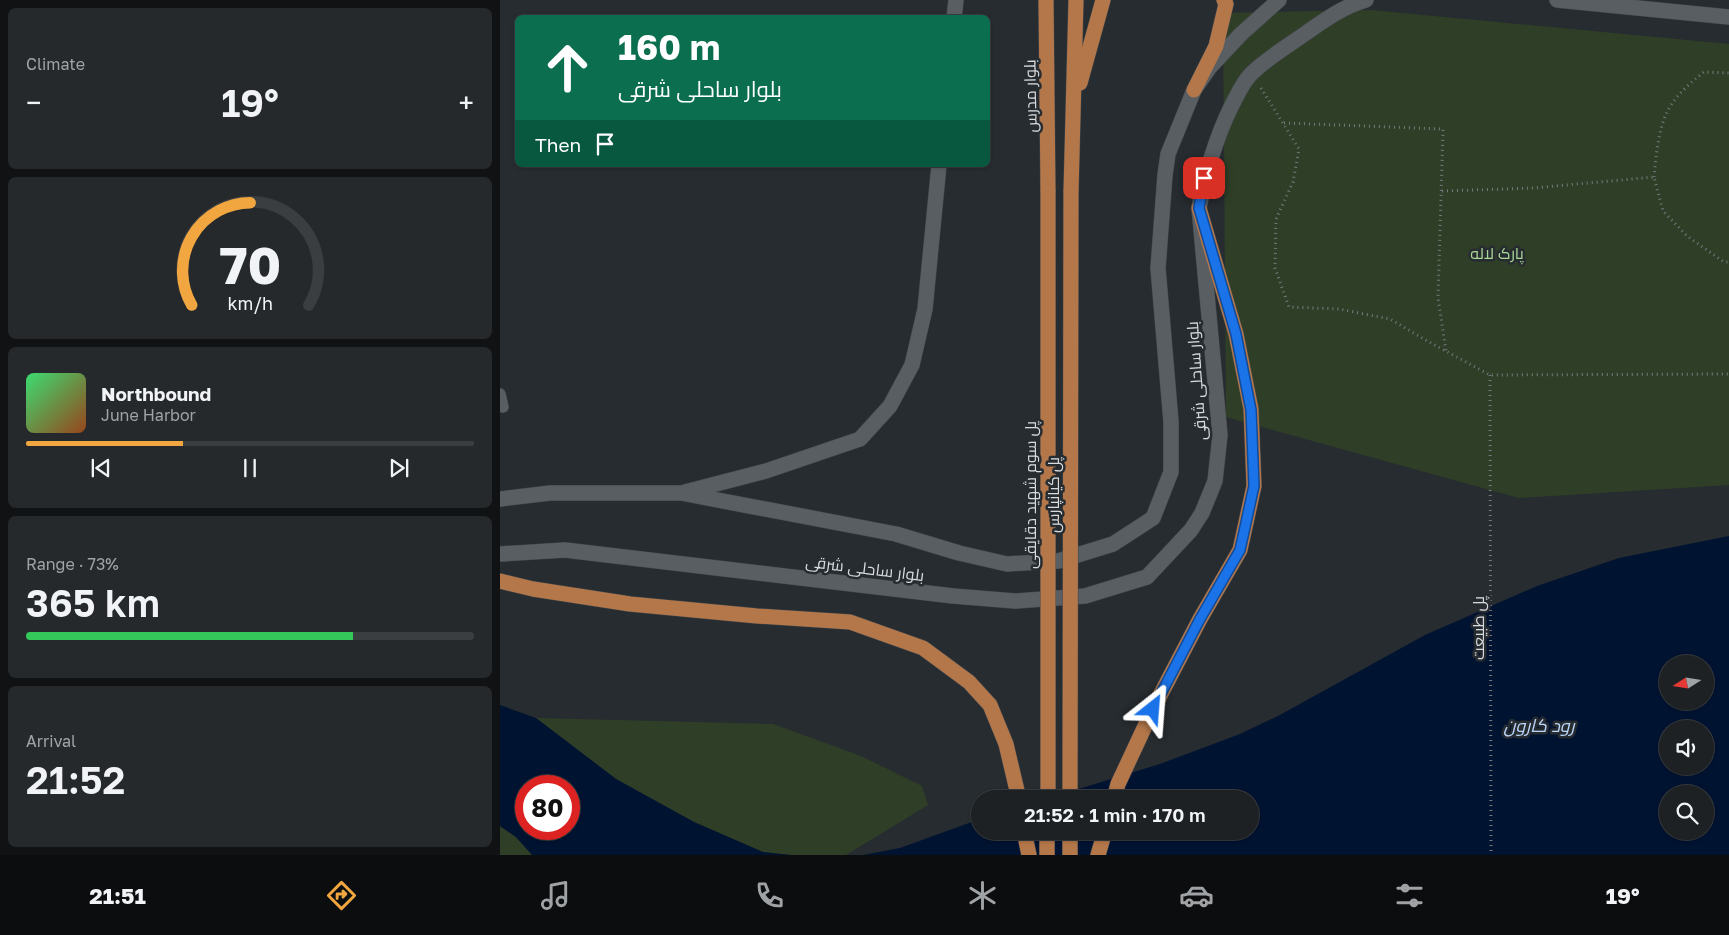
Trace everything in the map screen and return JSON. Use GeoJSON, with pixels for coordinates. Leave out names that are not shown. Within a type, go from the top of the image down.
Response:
{"type":"FeatureCollection","features":[{"type":"Feature","properties":{"kind":"highway","name":"بلوار مدرس"},"geometry":{"type":"LineString","coordinates":[[1046,0],[1048,192]]}},
{"type":"Feature","properties":{"kind":"highway"},"geometry":{"type":"LineString","coordinates":[[1073,106],[1076,0]]}},
{"type":"Feature","properties":{"kind":"highway"},"geometry":{"type":"LineString","coordinates":[[1073,106],[1103,0]]}},
{"type":"Feature","properties":{"kind":"highway"},"geometry":{"type":"LineString","coordinates":[[1194,90],[1216,46],[1226,4],[1224,0]]}},
{"type":"Feature","properties":{"kind":"highway","name":"پل کیانپارس"},"geometry":{"type":"LineString","coordinates":[[1070,790],[1071,192],[1073,106]]}},
{"type":"Feature","properties":{"kind":"highway","name":"پل سوم شهید دقایقی"},"geometry":{"type":"LineString","coordinates":[[1048,192],[1048,790]]}},
{"type":"Feature","properties":{"kind":"highway"},"geometry":{"type":"LineString","coordinates":[[1116,790],[1153,709],[1200,619],[1240,550],[1254,486],[1251,410],[1236,334],[1199,208]]}},
{"type":"Feature","properties":{"kind":"highway"},"geometry":{"type":"LineString","coordinates":[[500,581],[533,589],[630,604],[757,616],[850,622],[924,648],[969,682],[990,705],[1006,744],[1017,790]]}},
{"type":"Feature","properties":{"kind":"highway"},"geometry":{"type":"LineString","coordinates":[[1026,840],[1029,855]]}},
{"type":"Feature","properties":{"kind":"highway"},"geometry":{"type":"LineString","coordinates":[[1047,855],[1048,840]]}},
{"type":"Feature","properties":{"kind":"highway"},"geometry":{"type":"LineString","coordinates":[[1070,840],[1070,855]]}},
{"type":"Feature","properties":{"kind":"highway"},"geometry":{"type":"LineString","coordinates":[[1098,855],[1102,840]]}},
{"type":"Feature","properties":{"kind":"main road"},"geometry":{"type":"LineString","coordinates":[[954,15],[956,0]]}},
{"type":"Feature","properties":{"kind":"main road","name":"بلوار ساحلی شرقی"},"geometry":{"type":"LineString","coordinates":[[500,499],[550,493],[681,493],[896,534],[959,553],[1007,564],[1058,561],[1113,544],[1153,518],[1171,472],[1171,422],[1158,268],[1168,154],[1194,90],[1210,67],[1241,34],[1279,0]]}},
{"type":"Feature","properties":{"kind":"main road","name":"بلوار ساحلی شرقی"},"geometry":{"type":"LineString","coordinates":[[500,554],[566,550],[953,596],[1015,601],[1085,596],[1147,577],[1192,530],[1202,513],[1215,481],[1220,435],[1199,208],[1204,178],[1218,134],[1239,90],[1252,73],[1278,52],[1326,20],[1351,4],[1366,0]]}},
{"type":"Feature","properties":{"kind":"main road"},"geometry":{"type":"LineString","coordinates":[[1558,0],[1729,17]]}},
{"type":"Feature","properties":{"kind":"main road"},"geometry":{"type":"LineString","coordinates":[[681,493],[766,471],[860,439],[890,406],[912,364],[925,309],[939,167]]}},
{"type":"Feature","properties":{"kind":"lane"},"geometry":{"type":"LineString","coordinates":[[500,394],[503,407]]}},
{"type":"Feature","properties":{"kind":"path"},"geometry":{"type":"LineString","coordinates":[[1729,73],[1704,72],[1686,85],[1667,112],[1657,146],[1654,178],[1663,211],[1687,236],[1724,262],[1729,262]]}},
{"type":"Feature","properties":{"kind":"path"},"geometry":{"type":"LineString","coordinates":[[1252,73],[1299,149],[1293,182],[1276,220],[1275,268],[1289,307],[1339,310],[1390,319],[1490,375],[1729,374]]}},
{"type":"Feature","properties":{"kind":"path"},"geometry":{"type":"LineString","coordinates":[[1283,123],[1443,129],[1438,298],[1446,352]]}},
{"type":"Feature","properties":{"kind":"path"},"geometry":{"type":"LineString","coordinates":[[1442,191],[1534,188],[1654,178]]}},
{"type":"Feature","properties":{"kind":"path","name":"پل طبیعت"},"geometry":{"type":"LineString","coordinates":[[1490,375],[1491,855]]}},
{"type":"Feature","properties":{"kind":"green space","name":"پارک لاله"},"geometry":{"type":"Polygon","coordinates":[[[1371,10],[1729,44],[1729,485],[1519,498],[1226,417],[1223,13],[1371,10]]]}},
{"type":"Feature","properties":{"kind":"green space"},"geometry":{"type":"Polygon","coordinates":[[[536,718],[773,724],[861,756],[922,786],[928,805],[846,855],[791,855],[763,852],[694,822],[616,779],[536,718]]]}},
{"type":"Feature","properties":{"kind":"green space"},"geometry":{"type":"Polygon","coordinates":[[[500,826],[515,836],[515,840],[519,840],[532,855],[500,855],[500,826]]]}},
{"type":"Feature","properties":{"kind":"water","name":"رود کارون"},"geometry":{"type":"Polygon","coordinates":[[[1729,536],[1729,855],[863,855],[900,848],[971,822],[971,840],[1259,840],[1259,790],[1075,790],[1160,764],[1240,734],[1278,716],[1425,635],[1537,586],[1619,558],[1729,536]]]}},
{"type":"Feature","properties":{"kind":"water"},"geometry":{"type":"Polygon","coordinates":[[[500,705],[536,718],[616,779],[694,822],[763,852],[791,855],[532,855],[519,840],[580,840],[580,775],[515,775],[515,836],[500,826],[500,705]]]}},
{"type":"Feature","properties":{"kind":"route"},"geometry":{"type":"LineString","coordinates":[[1153,709],[1200,619],[1240,550],[1254,486],[1251,410],[1236,334],[1199,208],[1204,178]]}}]}
